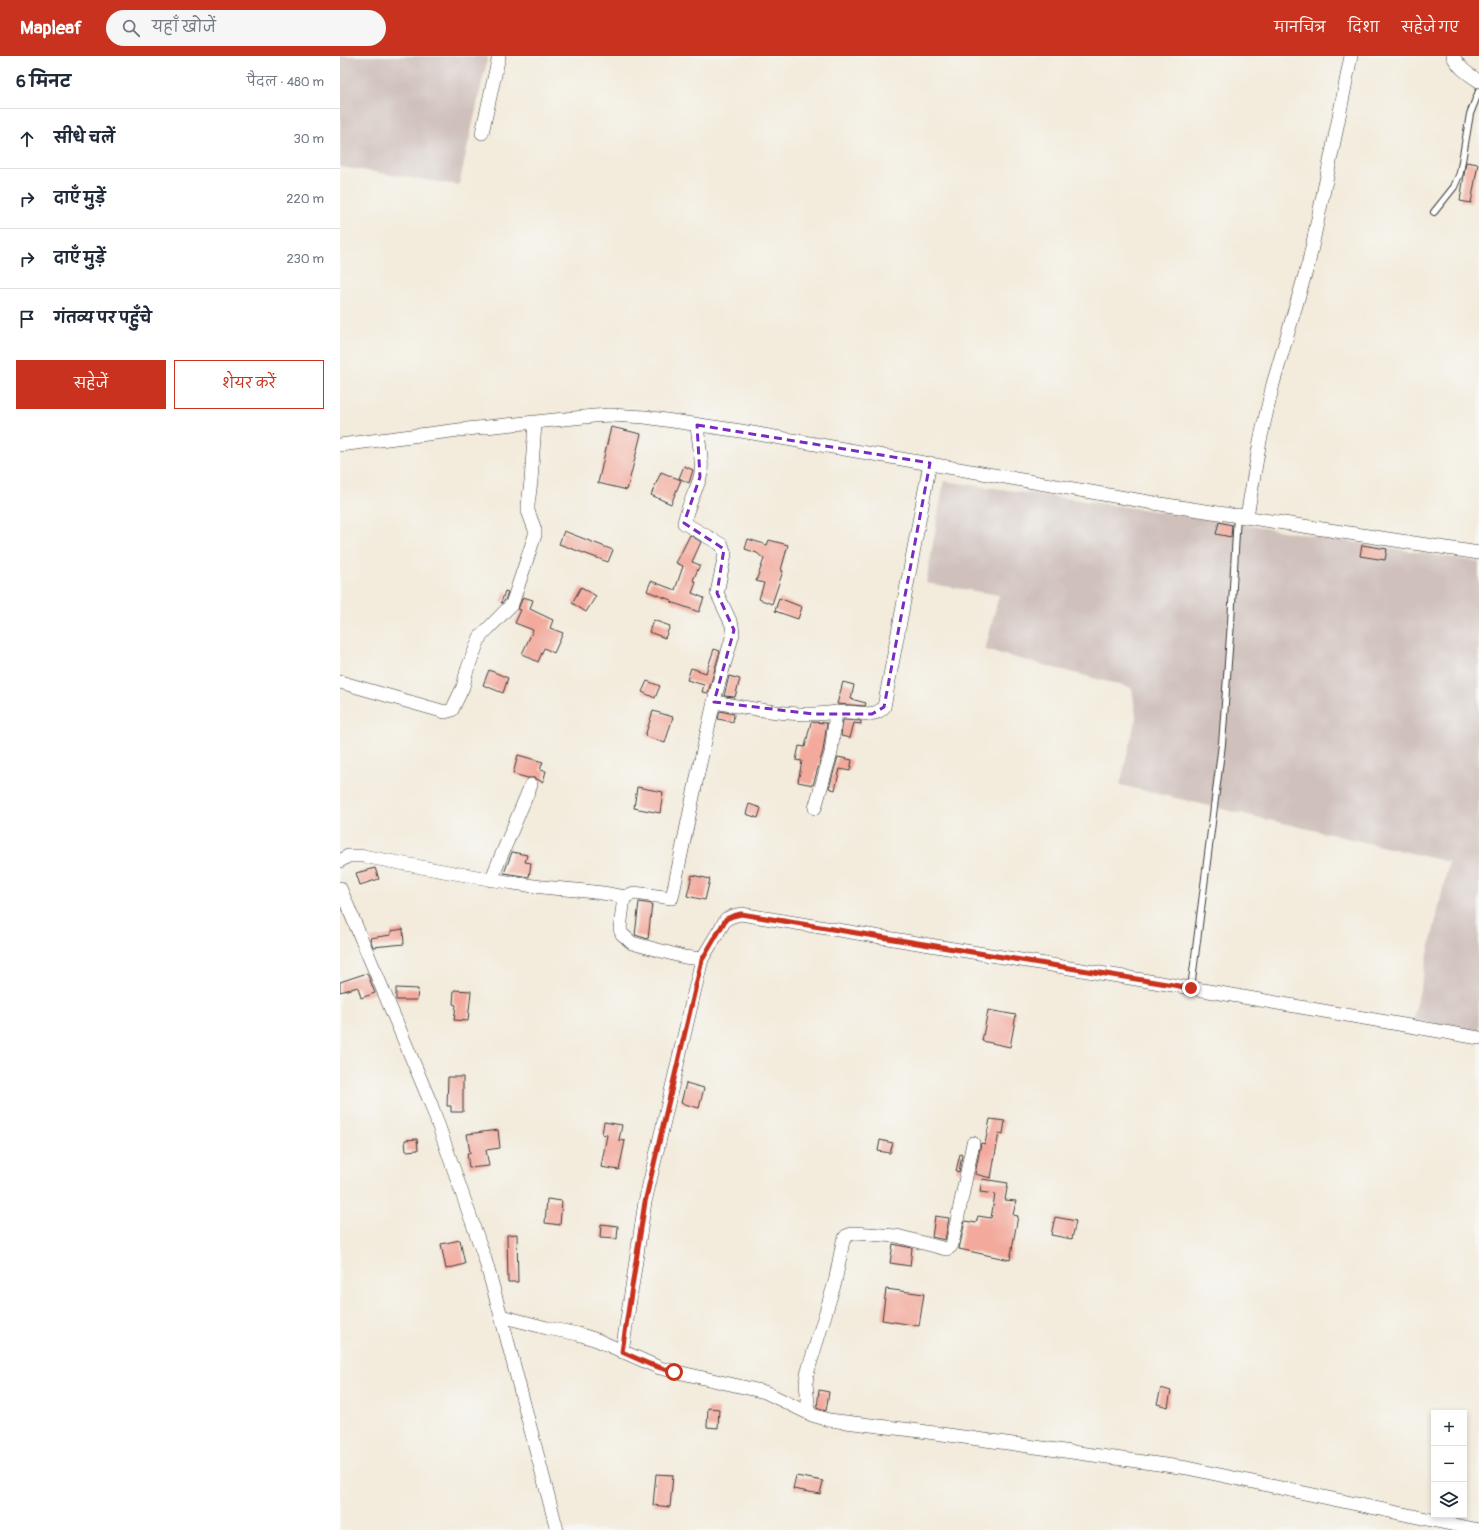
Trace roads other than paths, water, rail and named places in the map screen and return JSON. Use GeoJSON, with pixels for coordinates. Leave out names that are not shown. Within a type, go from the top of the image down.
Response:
{"type":"FeatureCollection","features":[{"type":"Feature","properties":{"kind":"street"},"geometry":{"type":"LineString","coordinates":[[482,133],[500,56]]}},
{"type":"Feature","properties":{"kind":"street"},"geometry":{"type":"LineString","coordinates":[[1244,512],[1273,384],[1309,262],[1350,56]]}},
{"type":"Feature","properties":{"kind":"street"},"geometry":{"type":"LineString","coordinates":[[1453,56],[1466,73],[1479,81]]}},
{"type":"Feature","properties":{"kind":"street"},"geometry":{"type":"LineString","coordinates":[[340,445],[610,415],[645,417],[930,463],[1056,486],[1244,512],[1479,553]]}},
{"type":"Feature","properties":{"kind":"street"},"geometry":{"type":"LineString","coordinates":[[340,682],[445,712],[449,712],[454,708],[480,637],[512,604],[535,535],[528,505],[535,423]]}},
{"type":"Feature","properties":{"kind":"street"},"geometry":{"type":"LineString","coordinates":[[340,861],[348,856],[363,856],[491,880],[613,894],[624,897],[634,893],[672,898],[714,702],[734,630],[717,593],[725,554],[724,549],[722,545],[684,523],[701,473],[697,425]]}},
{"type":"Feature","properties":{"kind":"street"},"geometry":{"type":"LineString","coordinates":[[714,702],[802,714],[852,712],[872,714],[878,713],[884,707],[930,463]]}},
{"type":"Feature","properties":{"kind":"street"},"geometry":{"type":"LineString","coordinates":[[815,808],[831,754],[836,712]]}},
{"type":"Feature","properties":{"kind":"street"},"geometry":{"type":"LineString","coordinates":[[491,880],[531,785]]}},
{"type":"Feature","properties":{"kind":"street"},"geometry":{"type":"LineString","coordinates":[[340,888],[432,1104],[485,1260],[557,1530]]}},
{"type":"Feature","properties":{"kind":"street"},"geometry":{"type":"LineString","coordinates":[[624,897],[620,930],[622,934],[632,943],[684,957],[702,960]]}},
{"type":"Feature","properties":{"kind":"street"},"geometry":{"type":"LineString","coordinates":[[622,1352],[645,1202],[702,960],[726,919],[733,916],[741,914],[1191,988],[1479,1038]]}},
{"type":"Feature","properties":{"kind":"street"},"geometry":{"type":"LineString","coordinates":[[809,1413],[806,1384],[807,1374],[831,1296],[843,1240],[846,1236],[854,1233],[897,1236],[946,1249],[950,1248],[952,1246],[973,1143]]}},
{"type":"Feature","properties":{"kind":"street"},"geometry":{"type":"LineString","coordinates":[[501,1316],[547,1328],[578,1334],[597,1340],[660,1368],[765,1392],[809,1413],[829,1420],[1187,1468],[1479,1530]]}},
{"type":"Feature","properties":{"kind":"lane"},"geometry":{"type":"LineString","coordinates":[[1434,212],[1454,187],[1460,173],[1470,114],[1479,91]]}},
{"type":"Feature","properties":{"kind":"lane"},"geometry":{"type":"LineString","coordinates":[[1191,988],[1222,744],[1244,512]]}}]}
